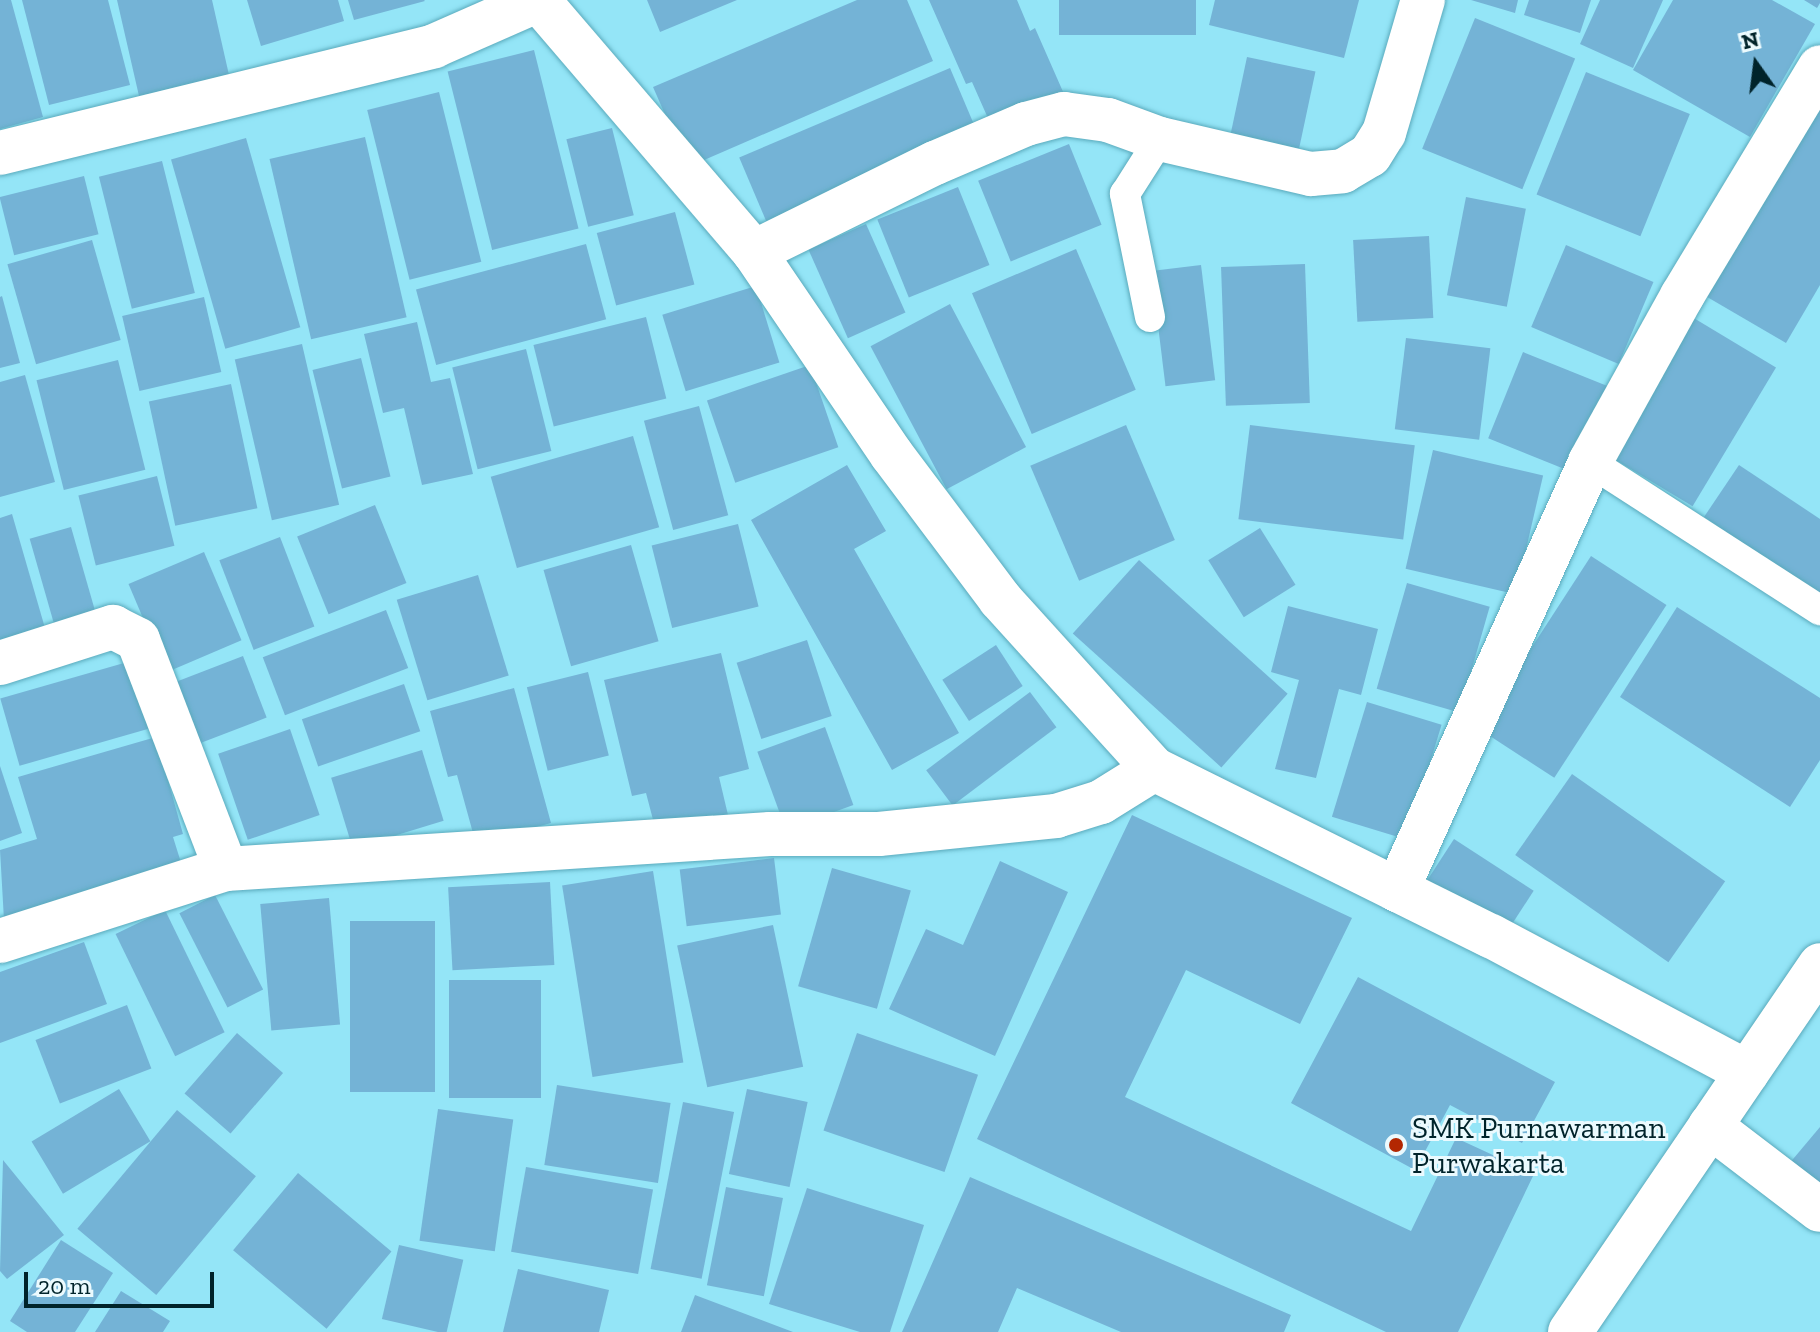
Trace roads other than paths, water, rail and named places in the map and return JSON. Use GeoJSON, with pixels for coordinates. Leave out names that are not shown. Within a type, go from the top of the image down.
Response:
{"type":"FeatureCollection","features":[{"type":"Feature","properties":{"kind":"main road"},"geometry":{"type":"LineString","coordinates":[[0,153],[434,46],[538,0],[754,252],[892,455],[1000,599],[1154,769],[1397,890],[1747,1072]]}},
{"type":"Feature","properties":{"kind":"main road"},"geometry":{"type":"LineString","coordinates":[[754,252],[1026,124],[1064,114],[1108,120],[1160,139],[1311,174],[1343,171],[1370,155],[1384,133],[1423,0]]}},
{"type":"Feature","properties":{"kind":"main road"},"geometry":{"type":"LineString","coordinates":[[1397,890],[1590,462],[1682,296],[1820,67]]}},
{"type":"Feature","properties":{"kind":"main road"},"geometry":{"type":"LineString","coordinates":[[0,663],[113,627],[124,628],[138,640],[226,869]]}},
{"type":"Feature","properties":{"kind":"main road"},"geometry":{"type":"LineString","coordinates":[[0,941],[226,869],[770,834],[879,834],[1042,818],[1101,802],[1154,769]]}},
{"type":"Feature","properties":{"kind":"main road"},"geometry":{"type":"LineString","coordinates":[[1570,1332],[1820,965]]}},
{"type":"Feature","properties":{"kind":"main road"},"geometry":{"type":"LineString","coordinates":[[1710,1126],[1820,1210]]}},
{"type":"Feature","properties":{"kind":"lane"},"geometry":{"type":"LineString","coordinates":[[1150,317],[1125,194],[1160,139]]}},
{"type":"Feature","properties":{"kind":"lane"},"geometry":{"type":"LineString","coordinates":[[1590,462],[1820,610]]}},
{"type":"Feature","properties":{"kind":"place","name":"SMK Purnawarman Purwakarta"},"geometry":{"type":"Point","coordinates":[1396,1145]}}]}
